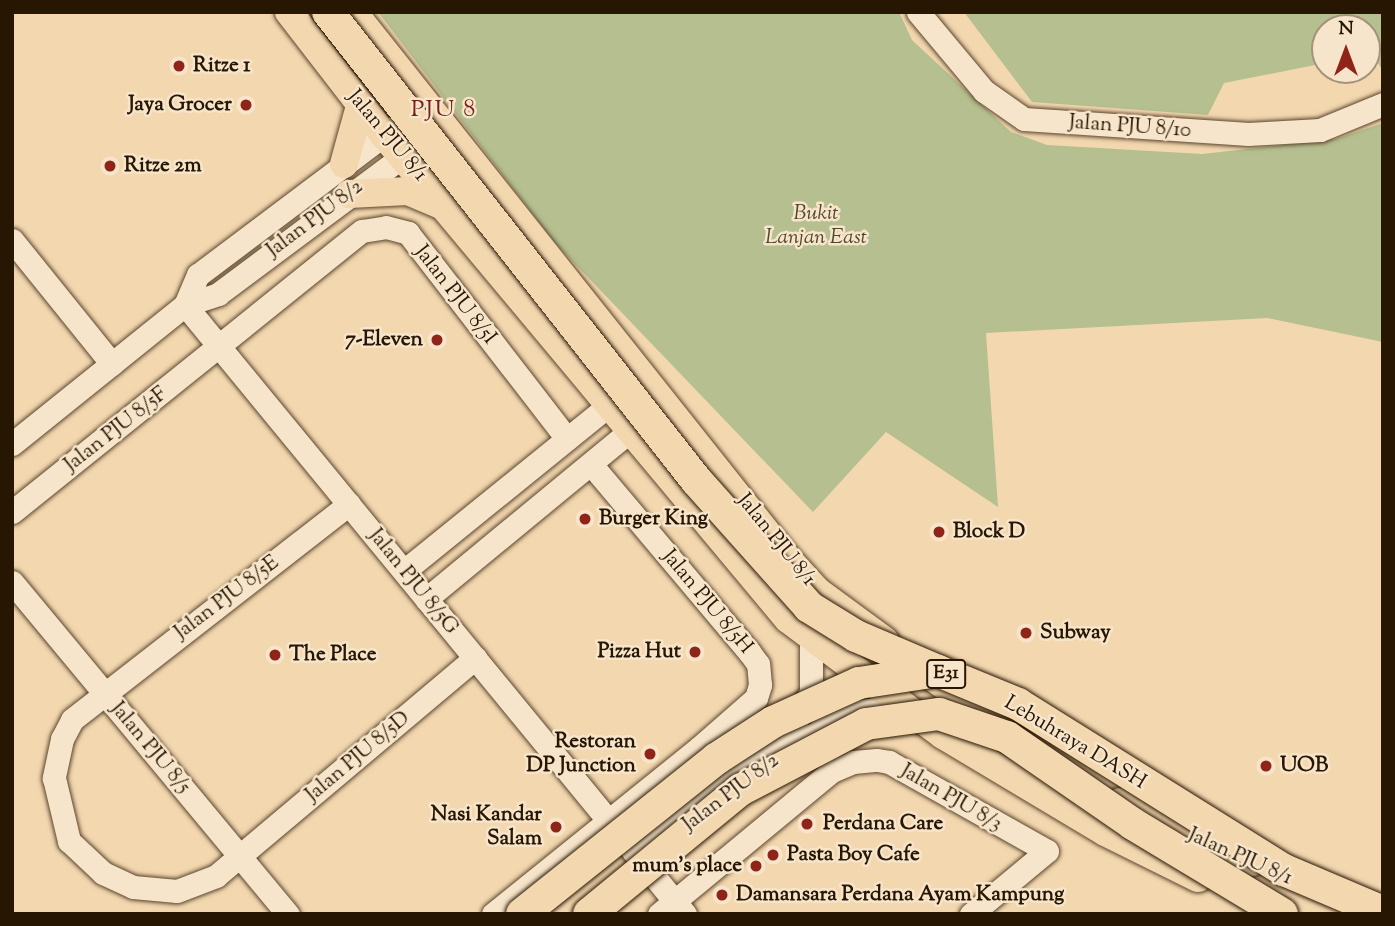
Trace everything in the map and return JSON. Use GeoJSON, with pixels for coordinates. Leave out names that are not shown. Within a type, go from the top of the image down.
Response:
{"type":"FeatureCollection","features":[{"type":"Feature","properties":{"kind":"highway","name":"Lebuhraya DASH"},"geometry":{"type":"LineString","coordinates":[[328,12],[696,480],[809,607],[856,636],[1018,704],[1284,870],[1383,912]]}},
{"type":"Feature","properties":{"kind":"highway","name":"E31"},"geometry":{"type":"LineString","coordinates":[[523,914],[716,759],[773,722],[859,683],[939,671]]}},
{"type":"Feature","properties":{"kind":"highway","name":"Lebuhraya DASH"},"geometry":{"type":"LineString","coordinates":[[589,914],[740,790],[866,724],[939,714],[1007,737],[1133,824],[1283,914]]}},
{"type":"Feature","properties":{"kind":"main road","name":"Jalan PJU 8/1"},"geometry":{"type":"LineString","coordinates":[[289,12],[360,106],[788,619],[903,708],[1105,832],[1224,890],[1283,914]]}},
{"type":"Feature","properties":{"kind":"main road","name":"Jalan PJU 8/1"},"geometry":{"type":"LineString","coordinates":[[353,12],[817,591],[1005,731],[1126,806],[1318,892],[1383,906]]}},
{"type":"Feature","properties":{"kind":"main road"},"geometry":{"type":"LineString","coordinates":[[344,164],[360,106]]}},
{"type":"Feature","properties":{"kind":"main road"},"geometry":{"type":"LineString","coordinates":[[349,194],[408,191],[452,213]]}},
{"type":"Feature","properties":{"kind":"street","name":"Jalan PJU 8/10"},"geometry":{"type":"LineString","coordinates":[[918,12],[984,91],[1024,119],[1261,134],[1320,130],[1383,104]]}},
{"type":"Feature","properties":{"kind":"street","name":"Jalan PJU 8/2"},"geometry":{"type":"LineString","coordinates":[[185,305],[198,275],[344,164],[393,144],[434,116]]}},
{"type":"Feature","properties":{"kind":"street","name":"Jalan PJU 8/2"},"geometry":{"type":"LineString","coordinates":[[12,444],[185,305],[218,294],[349,194],[393,144]]}},
{"type":"Feature","properties":{"kind":"street","name":"Jalan PJU 8/5I"},"geometry":{"type":"LineString","coordinates":[[220,347],[362,231],[386,227],[408,233],[567,439]]}},
{"type":"Feature","properties":{"kind":"street"},"geometry":{"type":"LineString","coordinates":[[12,240],[112,364]]}},
{"type":"Feature","properties":{"kind":"street","name":"Jalan PJU 8/5G"},"geometry":{"type":"LineString","coordinates":[[185,305],[637,856]]}},
{"type":"Feature","properties":{"kind":"street","name":"Jalan PJU 8/5F"},"geometry":{"type":"LineString","coordinates":[[12,512],[220,347]]}},
{"type":"Feature","properties":{"kind":"street"},"geometry":{"type":"LineString","coordinates":[[404,572],[609,405]]}},
{"type":"Feature","properties":{"kind":"street"},"geometry":{"type":"LineString","coordinates":[[426,598],[630,430]]}},
{"type":"Feature","properties":{"kind":"street","name":"Jalan PJU 8/5H"},"geometry":{"type":"LineString","coordinates":[[493,914],[755,698],[760,674],[750,653],[592,464]]}},
{"type":"Feature","properties":{"kind":"street","name":"Jalan PJU 8/5E"},"geometry":{"type":"LineString","coordinates":[[241,857],[216,876],[199,884],[153,891],[103,873],[69,841],[56,795],[56,759],[72,720],[104,692],[349,504]]}},
{"type":"Feature","properties":{"kind":"street","name":"Jalan PJU 8/5"},"geometry":{"type":"LineString","coordinates":[[12,582],[288,914]]}},
{"type":"Feature","properties":{"kind":"street","name":"Jalan PJU 8/2"},"geometry":{"type":"LineString","coordinates":[[573,914],[637,856],[796,722],[811,691],[811,639]]}},
{"type":"Feature","properties":{"kind":"street","name":"Jalan PJU 8/5D"},"geometry":{"type":"LineString","coordinates":[[241,857],[475,658]]}},
{"type":"Feature","properties":{"kind":"street","name":"Jalan PJU 8/2"},"geometry":{"type":"LineString","coordinates":[[637,856],[830,719],[866,708],[903,708]]}},
{"type":"Feature","properties":{"kind":"street","name":"Jalan PJU 8/3"},"geometry":{"type":"LineString","coordinates":[[637,856],[673,910],[832,771],[853,762],[889,762],[1047,851],[971,914]]}},
{"type":"Feature","properties":{"kind":"green space","name":"Bukit Lanjan East"},"geometry":{"type":"Polygon","coordinates":[[[378,12],[899,12],[912,40],[1011,132],[1047,145],[1202,154],[1336,139],[1383,123],[1383,342],[1267,318],[986,333],[998,507],[886,432],[813,512],[555,243],[378,12]]]}},
{"type":"Feature","properties":{"kind":"green space"},"geometry":{"type":"Polygon","coordinates":[[[964,12],[1383,12],[1383,71],[1381,14],[1311,14],[1311,66],[1224,83],[1208,115],[1032,102],[964,12]]]}},
{"type":"Feature","properties":{"kind":"place","name":"Ritze 1"},"geometry":{"type":"Point","coordinates":[179,66]}},
{"type":"Feature","properties":{"kind":"place","name":"Jaya Grocer"},"geometry":{"type":"Point","coordinates":[246,105]}},
{"type":"Feature","properties":{"kind":"place","name":"Ritze 2m"},"geometry":{"type":"Point","coordinates":[110,166]}},
{"type":"Feature","properties":{"kind":"place","name":"7-Eleven"},"geometry":{"type":"Point","coordinates":[437,340]}},
{"type":"Feature","properties":{"kind":"place","name":"Burger King"},"geometry":{"type":"Point","coordinates":[585,519]}},
{"type":"Feature","properties":{"kind":"place","name":"Block D"},"geometry":{"type":"Point","coordinates":[939,532]}},
{"type":"Feature","properties":{"kind":"place","name":"Subway"},"geometry":{"type":"Point","coordinates":[1026,633]}},
{"type":"Feature","properties":{"kind":"place","name":"Pizza Hut"},"geometry":{"type":"Point","coordinates":[695,652]}},
{"type":"Feature","properties":{"kind":"place","name":"The Place"},"geometry":{"type":"Point","coordinates":[275,655]}},
{"type":"Feature","properties":{"kind":"place","name":"Restoran DP Junction"},"geometry":{"type":"Point","coordinates":[650,754]}},
{"type":"Feature","properties":{"kind":"place","name":"UOB"},"geometry":{"type":"Point","coordinates":[1266,766]}},
{"type":"Feature","properties":{"kind":"place","name":"Perdana Care"},"geometry":{"type":"Point","coordinates":[807,824]}},
{"type":"Feature","properties":{"kind":"place","name":"Nasi Kandar Salam"},"geometry":{"type":"Point","coordinates":[556,827]}},
{"type":"Feature","properties":{"kind":"place","name":"Pasta Boy Cafe"},"geometry":{"type":"Point","coordinates":[773,855]}},
{"type":"Feature","properties":{"kind":"place","name":"mum's place"},"geometry":{"type":"Point","coordinates":[756,866]}},
{"type":"Feature","properties":{"kind":"place","name":"Damansara Perdana Ayam Kampung"},"geometry":{"type":"Point","coordinates":[722,895]}},
{"type":"Feature","properties":{"kind":"district","name":"PJU 8"},"geometry":{"type":"Point","coordinates":[444,111]}}]}
